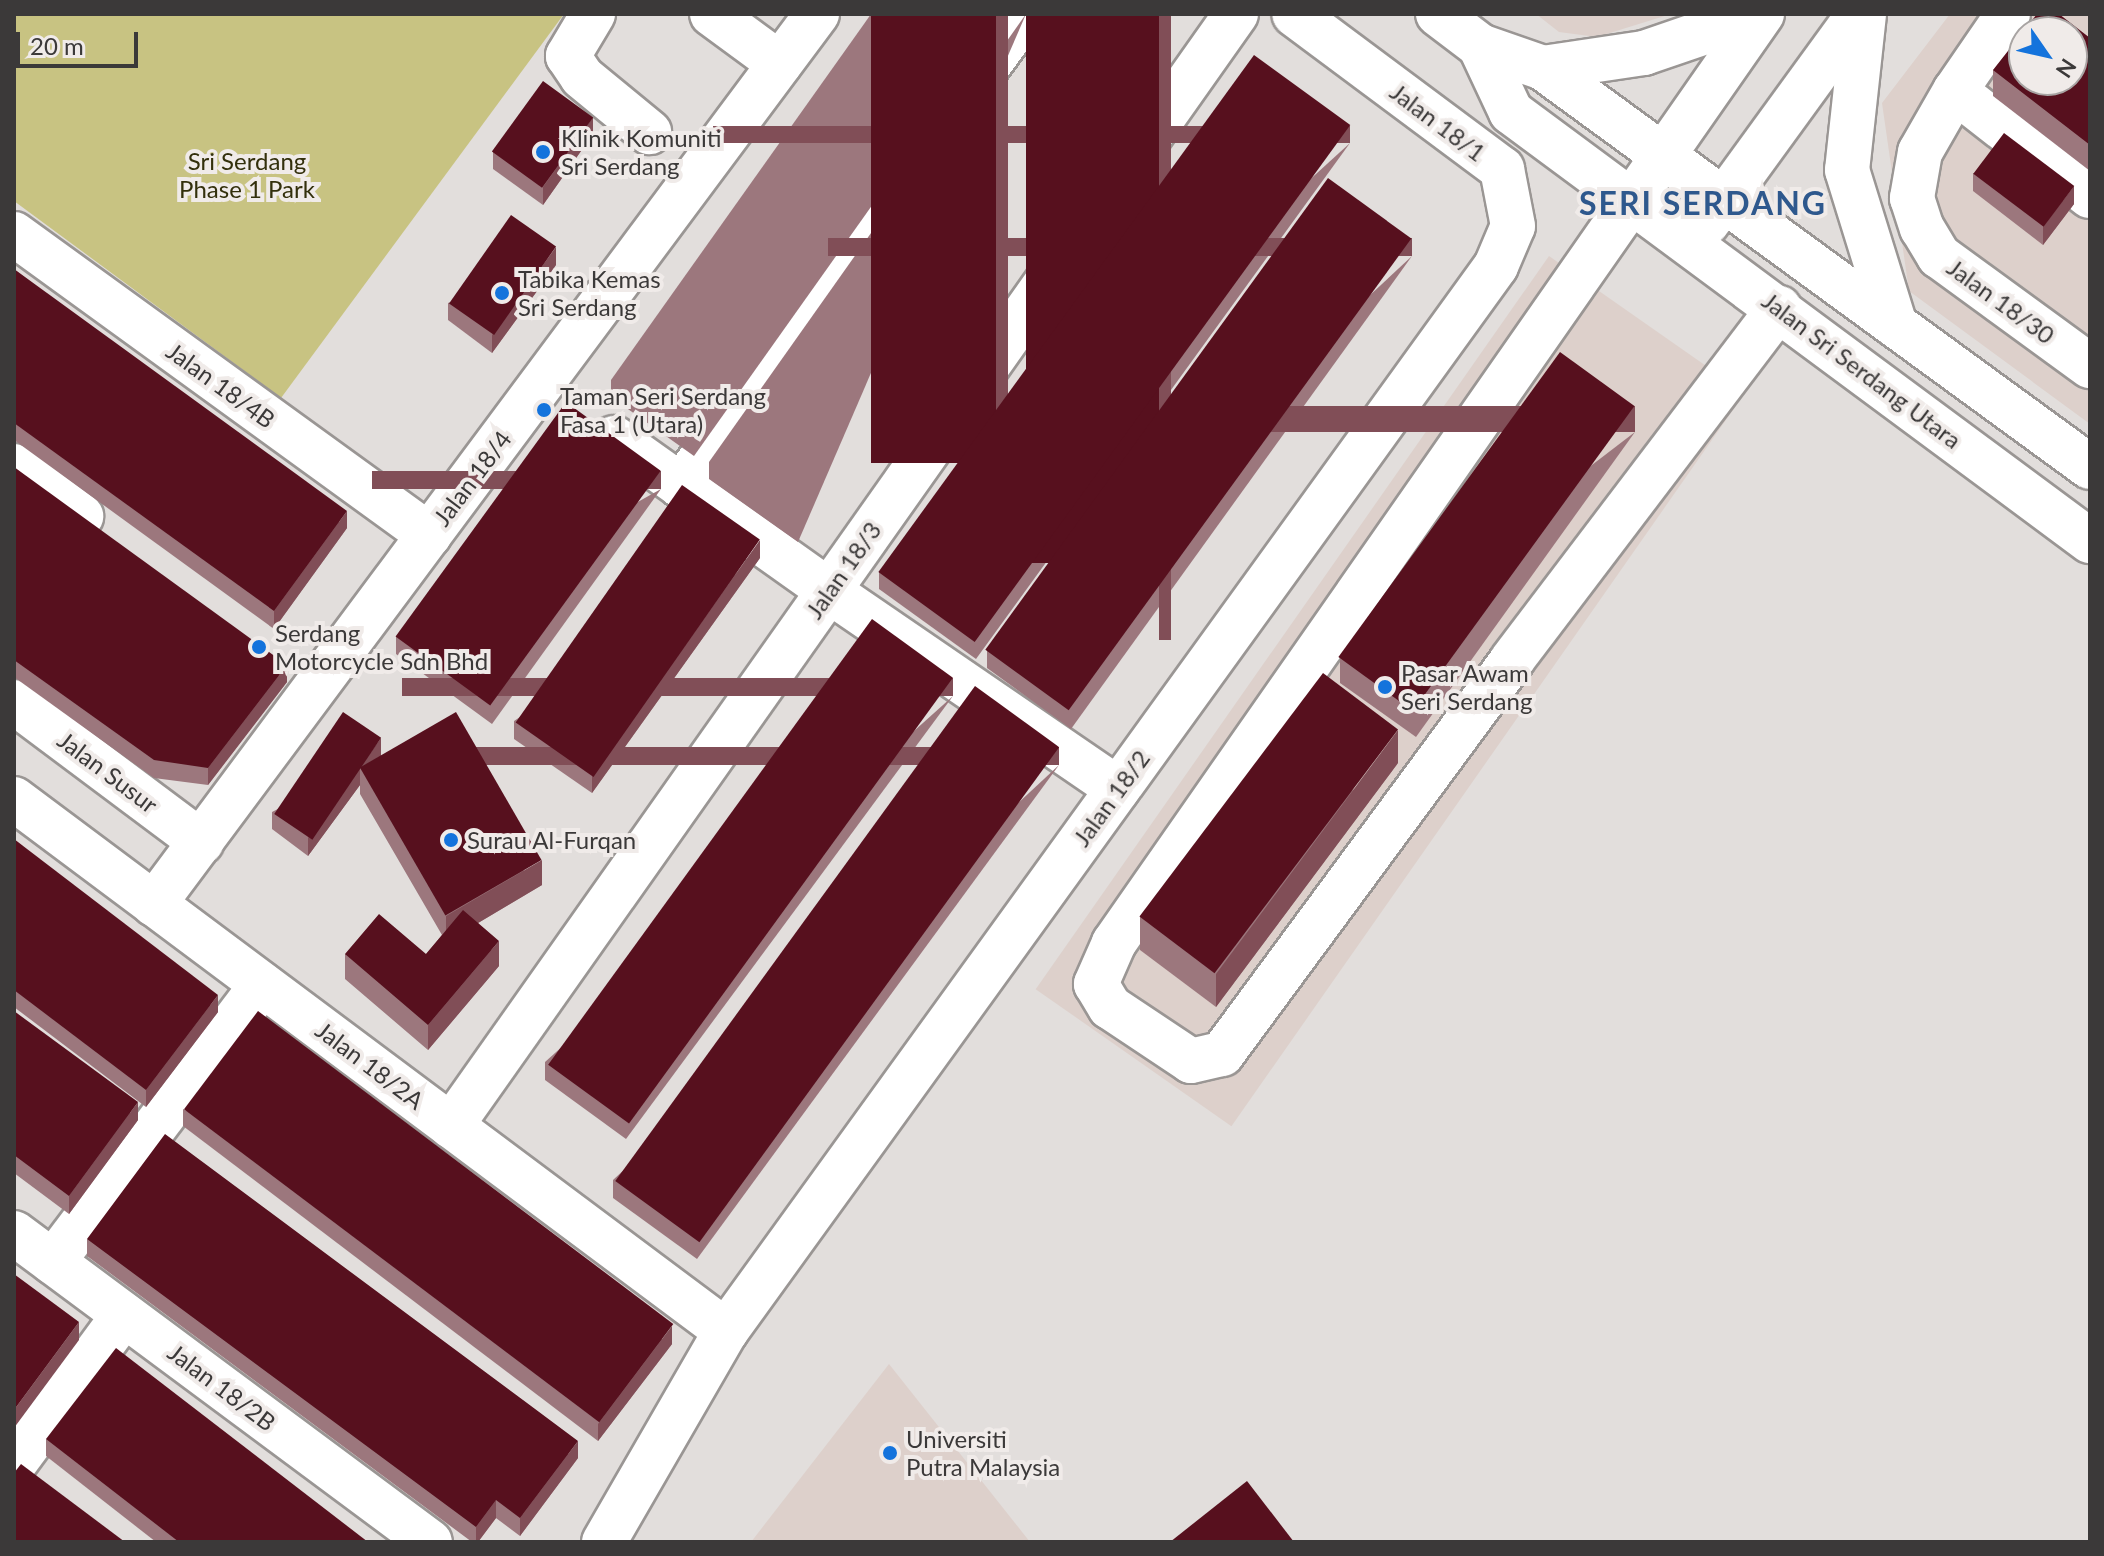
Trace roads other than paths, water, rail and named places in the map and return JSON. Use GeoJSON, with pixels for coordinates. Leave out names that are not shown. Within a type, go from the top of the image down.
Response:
{"type":"FeatureCollection","features":[{"type":"Feature","properties":{"kind":"street"},"geometry":{"type":"LineString","coordinates":[[593,14],[568,56],[582,77],[649,132]]}},
{"type":"Feature","properties":{"kind":"street"},"geometry":{"type":"LineString","coordinates":[[712,14],[780,64]]}},
{"type":"Feature","properties":{"kind":"street","name":"Jalan 18/4"},"geometry":{"type":"LineString","coordinates":[[154,904],[817,14]]}},
{"type":"Feature","properties":{"kind":"street"},"geometry":{"type":"LineString","coordinates":[[681,486],[1026,14]]}},
{"type":"Feature","properties":{"kind":"street","name":"Jalan 18/3"},"geometry":{"type":"LineString","coordinates":[[451,1126],[1236,14]]}},
{"type":"Feature","properties":{"kind":"street","name":"Jalan 18/1"},"geometry":{"type":"LineString","coordinates":[[1294,14],[1502,169],[1513,226],[1496,266]]}},
{"type":"Feature","properties":{"kind":"street"},"geometry":{"type":"LineString","coordinates":[[1438,14],[1480,46],[1543,68],[2090,467]]}},
{"type":"Feature","properties":{"kind":"street"},"geometry":{"type":"LineString","coordinates":[[1543,68],[1644,53],[1760,14]]}},
{"type":"Feature","properties":{"kind":"street"},"geometry":{"type":"LineString","coordinates":[[1760,14],[1114,943],[1096,984],[1110,1007],[1191,1061],[1222,1054],[1512,660],[1779,308]]}},
{"type":"Feature","properties":{"kind":"street"},"geometry":{"type":"LineString","coordinates":[[1692,244],[1861,14]]}},
{"type":"Feature","properties":{"kind":"street"},"geometry":{"type":"LineString","coordinates":[[1861,14],[1847,170],[1895,325]]}},
{"type":"Feature","properties":{"kind":"street","name":"Jalan 18/30"},"geometry":{"type":"LineString","coordinates":[[2008,14],[1955,91],[1920,152],[1912,198],[1922,228],[1939,256],[2090,366]]}},
{"type":"Feature","properties":{"kind":"street","name":"Jalan Sri Serdang Utara"},"geometry":{"type":"LineString","coordinates":[[1480,46],[1511,112],[2090,541]]}},
{"type":"Feature","properties":{"kind":"street"},"geometry":{"type":"LineString","coordinates":[[1955,91],[2090,196]]}},
{"type":"Feature","properties":{"kind":"street","name":"Jalan 18/4B"},"geometry":{"type":"LineString","coordinates":[[17,242],[429,535]]}},
{"type":"Feature","properties":{"kind":"street","name":"Jalan 18/2"},"geometry":{"type":"LineString","coordinates":[[604,1542],[726,1331],[1496,266]]}},
{"type":"Feature","properties":{"kind":"street"},"geometry":{"type":"LineString","coordinates":[[541,385],[829,591],[1118,789]]}},
{"type":"Feature","properties":{"kind":"street"},"geometry":{"type":"LineString","coordinates":[[14,466],[114,541]]}},
{"type":"Feature","properties":{"kind":"street"},"geometry":{"type":"LineString","coordinates":[[277,661],[315,689]]}},
{"type":"Feature","properties":{"kind":"street","name":"Jalan Susur"},"geometry":{"type":"LineString","coordinates":[[14,702],[201,842]]}},
{"type":"Feature","properties":{"kind":"street","name":"Jalan 18/2A"},"geometry":{"type":"LineString","coordinates":[[14,799],[726,1331]]}},
{"type":"Feature","properties":{"kind":"street"},"geometry":{"type":"LineString","coordinates":[[53,1262],[262,985]]}},
{"type":"Feature","properties":{"kind":"street","name":"Jalan 18/2B"},"geometry":{"type":"LineString","coordinates":[[14,1233],[430,1542]]}},
{"type":"Feature","properties":{"kind":"street"},"geometry":{"type":"LineString","coordinates":[[14,1464],[124,1315]]}},
{"type":"Feature","properties":{"kind":"place","name":"Klinik Komuniti Sri Serdang"},"geometry":{"type":"Point","coordinates":[543,152]}},
{"type":"Feature","properties":{"kind":"place","name":"Tabika Kemas Sri Serdang"},"geometry":{"type":"Point","coordinates":[502,293]}},
{"type":"Feature","properties":{"kind":"place","name":"Taman Seri Serdang Fasa 1 (Utara)"},"geometry":{"type":"Point","coordinates":[544,410]}},
{"type":"Feature","properties":{"kind":"place","name":"Serdang Motorcycle Sdn Bhd"},"geometry":{"type":"Point","coordinates":[259,647]}},
{"type":"Feature","properties":{"kind":"place","name":"Pasar Awam Seri Serdang"},"geometry":{"type":"Point","coordinates":[1385,687]}},
{"type":"Feature","properties":{"kind":"place","name":"Surau Al-Furqan"},"geometry":{"type":"Point","coordinates":[451,840]}},
{"type":"Feature","properties":{"kind":"place","name":"Universiti Putra Malaysia"},"geometry":{"type":"Point","coordinates":[890,1453]}},
{"type":"Feature","properties":{"kind":"district","name":"SERI SERDANG"},"geometry":{"type":"Point","coordinates":[1703,203]}},
{"type":"Feature","properties":{"kind":"park label","name":"Sri Serdang Phase 1 Park"},"geometry":{"type":"Point","coordinates":[247,175]}}]}
